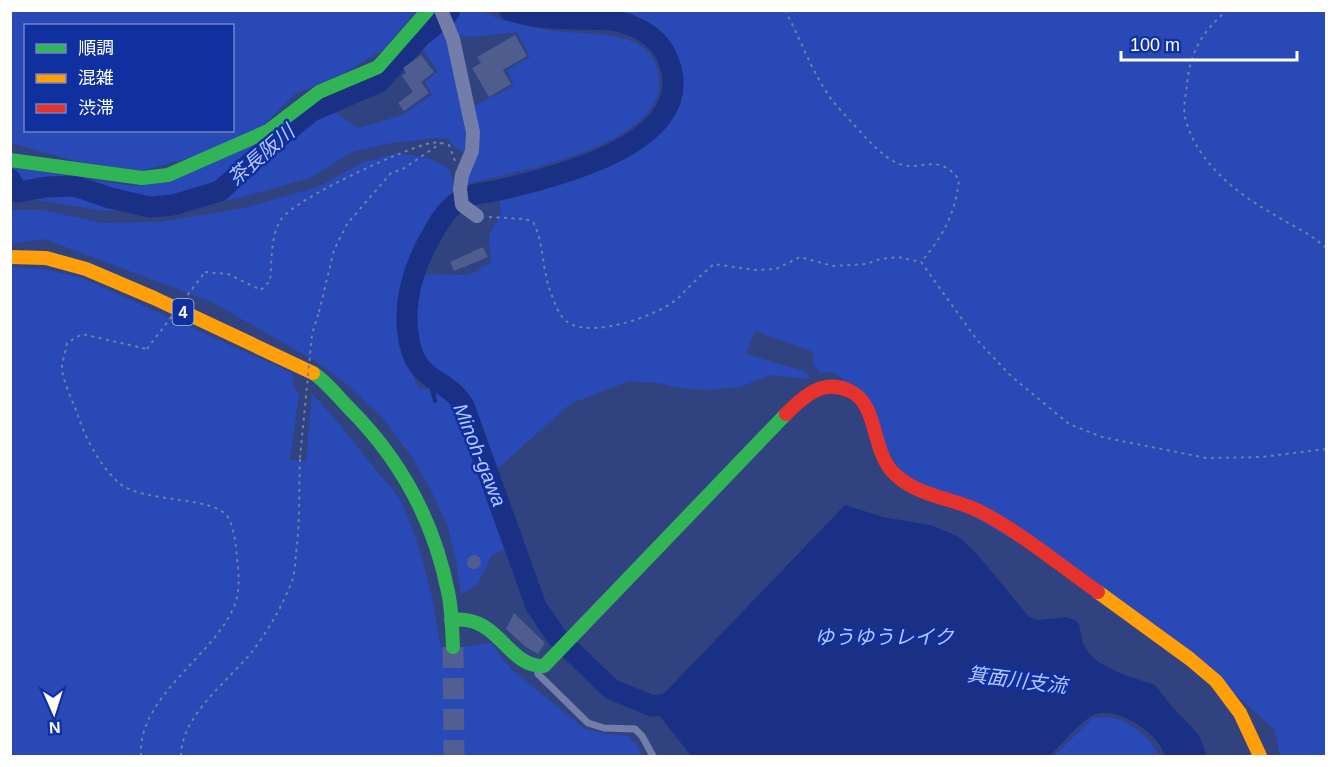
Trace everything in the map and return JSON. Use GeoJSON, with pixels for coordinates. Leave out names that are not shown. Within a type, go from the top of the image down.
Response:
{"type":"FeatureCollection","features":[{"type":"Feature","properties":{"kind":"main road"},"geometry":{"type":"LineString","coordinates":[[10,160],[142,178],[168,175],[268,131],[318,92],[378,67],[439,14]]}},
{"type":"Feature","properties":{"kind":"main road","name":"4"},"geometry":{"type":"LineString","coordinates":[[10,257],[46,258],[76,266],[154,298],[316,375],[361,419],[404,476],[434,538],[444,574],[451,616],[453,647]]}},
{"type":"Feature","properties":{"kind":"main road"},"geometry":{"type":"LineString","coordinates":[[451,616],[483,625],[494,632],[528,664],[537,667],[547,664],[802,398],[812,390],[836,387],[848,390],[864,404],[870,414],[882,459],[898,478],[914,488],[953,500],[984,514],[1065,568],[1205,671],[1223,688],[1255,740],[1260,756]]}},
{"type":"Feature","properties":{"kind":"street"},"geometry":{"type":"LineString","coordinates":[[439,14],[458,61],[473,132],[472,151],[462,175],[460,189],[462,205],[477,216]]}},
{"type":"Feature","properties":{"kind":"lane"},"geometry":{"type":"LineString","coordinates":[[537,667],[538,674],[588,723],[604,728],[635,729],[642,736],[653,756]]}},
{"type":"Feature","properties":{"kind":"path"},"geometry":{"type":"LineString","coordinates":[[785,10],[831,99],[877,150],[896,163],[905,166],[942,165],[952,170],[958,180],[957,202],[941,238],[921,262]]}},
{"type":"Feature","properties":{"kind":"path"},"geometry":{"type":"LineString","coordinates":[[1228,10],[1203,33],[1195,50],[1187,81],[1184,115],[1195,142],[1204,159],[1232,187],[1268,211],[1311,234],[1326,248]]}},
{"type":"Feature","properties":{"kind":"path"},"geometry":{"type":"LineString","coordinates":[[141,756],[140,748],[149,721],[161,698],[219,631],[235,604],[239,582],[235,536],[227,515],[207,504],[148,496],[121,484],[108,471],[92,446],[78,416],[62,368],[67,344],[82,334],[147,349],[204,272],[228,274],[261,290],[270,281],[274,240],[281,219],[291,210],[318,192],[399,154],[429,144],[441,143],[403,170],[392,173],[347,224],[334,250],[312,334],[300,458],[300,526],[293,580],[253,651],[209,698],[189,724],[181,747],[181,756]]}},
{"type":"Feature","properties":{"kind":"path"},"geometry":{"type":"LineString","coordinates":[[477,216],[525,219],[533,222],[538,231],[543,267],[551,294],[564,321],[577,326],[599,329],[619,325],[656,312],[677,299],[714,264],[754,270],[776,269],[800,256],[832,266],[866,264],[880,259],[898,257],[921,262],[977,340],[1011,376],[1069,424],[1102,437],[1206,458],[1262,457],[1326,449]]}},
{"type":"Feature","properties":{"kind":"shaded area"},"geometry":{"type":"Polygon","coordinates":[[[445,10],[477,10],[502,20],[536,28],[618,37],[634,42],[649,53],[655,63],[659,76],[655,100],[640,121],[615,138],[584,152],[518,172],[466,184],[472,107],[514,86],[507,70],[530,57],[517,32],[471,37],[455,34],[445,10]]]}},
{"type":"Feature","properties":{"kind":"shaded area"},"geometry":{"type":"Polygon","coordinates":[[[11,11],[416,11],[384,49],[345,73],[295,94],[265,124],[214,151],[142,171],[75,161],[11,143],[11,11]]]}},
{"type":"Feature","properties":{"kind":"shaded area"},"geometry":{"type":"Polygon","coordinates":[[[496,11],[1326,11],[1326,756],[1280,756],[1274,729],[1161,628],[903,475],[842,378],[832,372],[820,373],[813,364],[813,352],[755,331],[746,354],[804,371],[810,377],[809,379],[771,375],[739,387],[707,390],[629,381],[570,404],[496,470],[479,422],[466,396],[431,367],[419,348],[414,309],[420,274],[467,275],[488,265],[492,260],[489,246],[490,233],[501,214],[498,183],[575,163],[630,139],[650,122],[663,102],[666,77],[661,59],[655,49],[645,40],[633,34],[556,25],[496,11]]]}},
{"type":"Feature","properties":{"kind":"shaded area"},"geometry":{"type":"Polygon","coordinates":[[[439,15],[445,26],[465,128],[465,152],[455,148],[448,139],[436,138],[391,143],[352,152],[310,178],[239,198],[159,211],[103,211],[45,201],[11,199],[10,167],[135,186],[319,101],[358,128],[403,115],[432,95],[425,82],[438,71],[420,46],[390,79],[381,73],[427,23],[439,15]]]}},
{"type":"Feature","properties":{"kind":"shaded area"},"geometry":{"type":"Polygon","coordinates":[[[397,153],[427,158],[449,168],[457,197],[430,226],[411,260],[401,297],[400,317],[404,350],[419,389],[429,389],[434,402],[438,401],[435,389],[449,399],[458,411],[493,506],[490,508],[505,549],[492,555],[478,584],[461,594],[447,524],[430,488],[412,457],[381,416],[343,381],[315,361],[212,302],[44,239],[11,244],[10,210],[43,210],[102,223],[160,222],[244,208],[318,187],[361,163],[397,153]]]}},
{"type":"Feature","properties":{"kind":"shaded area"},"geometry":{"type":"Polygon","coordinates":[[[11,267],[44,269],[82,278],[292,373],[294,387],[299,394],[290,460],[306,461],[312,394],[343,428],[401,502],[422,559],[441,649],[491,643],[511,669],[585,729],[628,736],[636,744],[642,756],[11,756],[11,267]]]}},
{"type":"Feature","properties":{"kind":"shaded area"},"geometry":{"type":"Polygon","coordinates":[[[1109,717],[1125,722],[1139,731],[1159,756],[1054,756],[1093,718],[1109,717]]]}},
{"type":"Feature","properties":{"kind":"water","name":"ゆうゆうレイク"},"geometry":{"type":"Polygon","coordinates":[[[845,505],[883,517],[931,525],[959,537],[977,554],[1029,617],[1039,620],[1066,617],[1075,620],[1079,624],[1083,644],[1098,662],[1122,674],[1155,685],[1199,735],[1207,756],[1165,756],[1154,737],[1137,724],[1117,715],[1098,713],[1084,721],[1050,756],[691,756],[652,706],[845,505]]]}},
{"type":"Feature","properties":{"kind":"building"},"geometry":{"type":"Polygon","coordinates":[[[515,35],[527,56],[503,70],[511,84],[489,97],[472,68],[481,63],[477,57],[515,35]]]}},
{"type":"Feature","properties":{"kind":"building"},"geometry":{"type":"Polygon","coordinates":[[[421,55],[434,72],[421,82],[429,93],[404,111],[398,103],[413,92],[402,76],[406,73],[403,68],[421,55]]]}},
{"type":"Feature","properties":{"kind":"building"},"geometry":{"type":"Polygon","coordinates":[[[483,247],[488,257],[454,271],[450,262],[483,247]]]}},
{"type":"Feature","properties":{"kind":"building"},"geometry":{"type":"Polygon","coordinates":[[[474,555],[479,557],[481,562],[479,567],[474,569],[469,567],[467,562],[469,557],[474,555]]]}},
{"type":"Feature","properties":{"kind":"building"},"geometry":{"type":"Polygon","coordinates":[[[514,613],[545,643],[538,654],[526,647],[506,629],[514,613]]]}},
{"type":"Feature","properties":{"kind":"waterway","name":"茶長阪川"},"geometry":{"type":"LineString","coordinates":[[10,179],[18,192],[46,187],[75,186],[110,198],[150,207],[173,205],[220,191],[271,144],[312,111],[379,82],[421,36],[450,10]]}},
{"type":"Feature","properties":{"kind":"waterway","name":"Minoh-gawa"},"geometry":{"type":"LineString","coordinates":[[509,10],[540,17],[616,21],[637,28],[655,40],[664,51],[670,65],[672,93],[662,116],[641,136],[614,153],[552,177],[469,196],[452,206],[442,218],[419,259],[407,305],[408,336],[412,352],[422,370],[451,391],[464,406],[536,606],[556,636],[611,689],[652,706],[680,702]]}},
{"type":"Feature","properties":{"kind":"waterway"},"geometry":{"type":"LineString","coordinates":[[429,377],[435,401]]}},
{"type":"Feature","properties":{"kind":"tunnel"},"geometry":{"type":"LineString","coordinates":[[453,647],[454,756]]}},
{"type":"Feature","properties":{"kind":"traffic: fast"},"geometry":{"type":"LineString","coordinates":[[10,160],[142,178],[168,175],[268,131],[319,92],[378,67],[428,10]]}},
{"type":"Feature","properties":{"kind":"traffic: fast"},"geometry":{"type":"LineString","coordinates":[[313,373],[327,385],[384,448],[412,492],[434,540],[442,566],[450,606],[453,647]]}},
{"type":"Feature","properties":{"kind":"traffic: fast"},"geometry":{"type":"LineString","coordinates":[[451,620],[468,620],[481,625],[520,658],[531,664],[544,666],[786,414]]}},
{"type":"Feature","properties":{"kind":"traffic: slow"},"geometry":{"type":"LineString","coordinates":[[10,257],[46,258],[86,269],[154,298],[313,373]]}},
{"type":"Feature","properties":{"kind":"traffic: slow"},"geometry":{"type":"LineString","coordinates":[[1098,592],[1190,659],[1216,681],[1240,713],[1260,756]]}},
{"type":"Feature","properties":{"kind":"traffic: jam"},"geometry":{"type":"LineString","coordinates":[[786,414],[807,395],[823,388],[831,387],[850,391],[860,398],[866,407],[882,455],[888,467],[897,476],[916,489],[971,507],[996,520],[1098,592]]}},
{"type":"Feature","properties":{"kind":"water label","name":"箕面川支流"},"geometry":{"type":"Point","coordinates":[1017,680]}}]}
